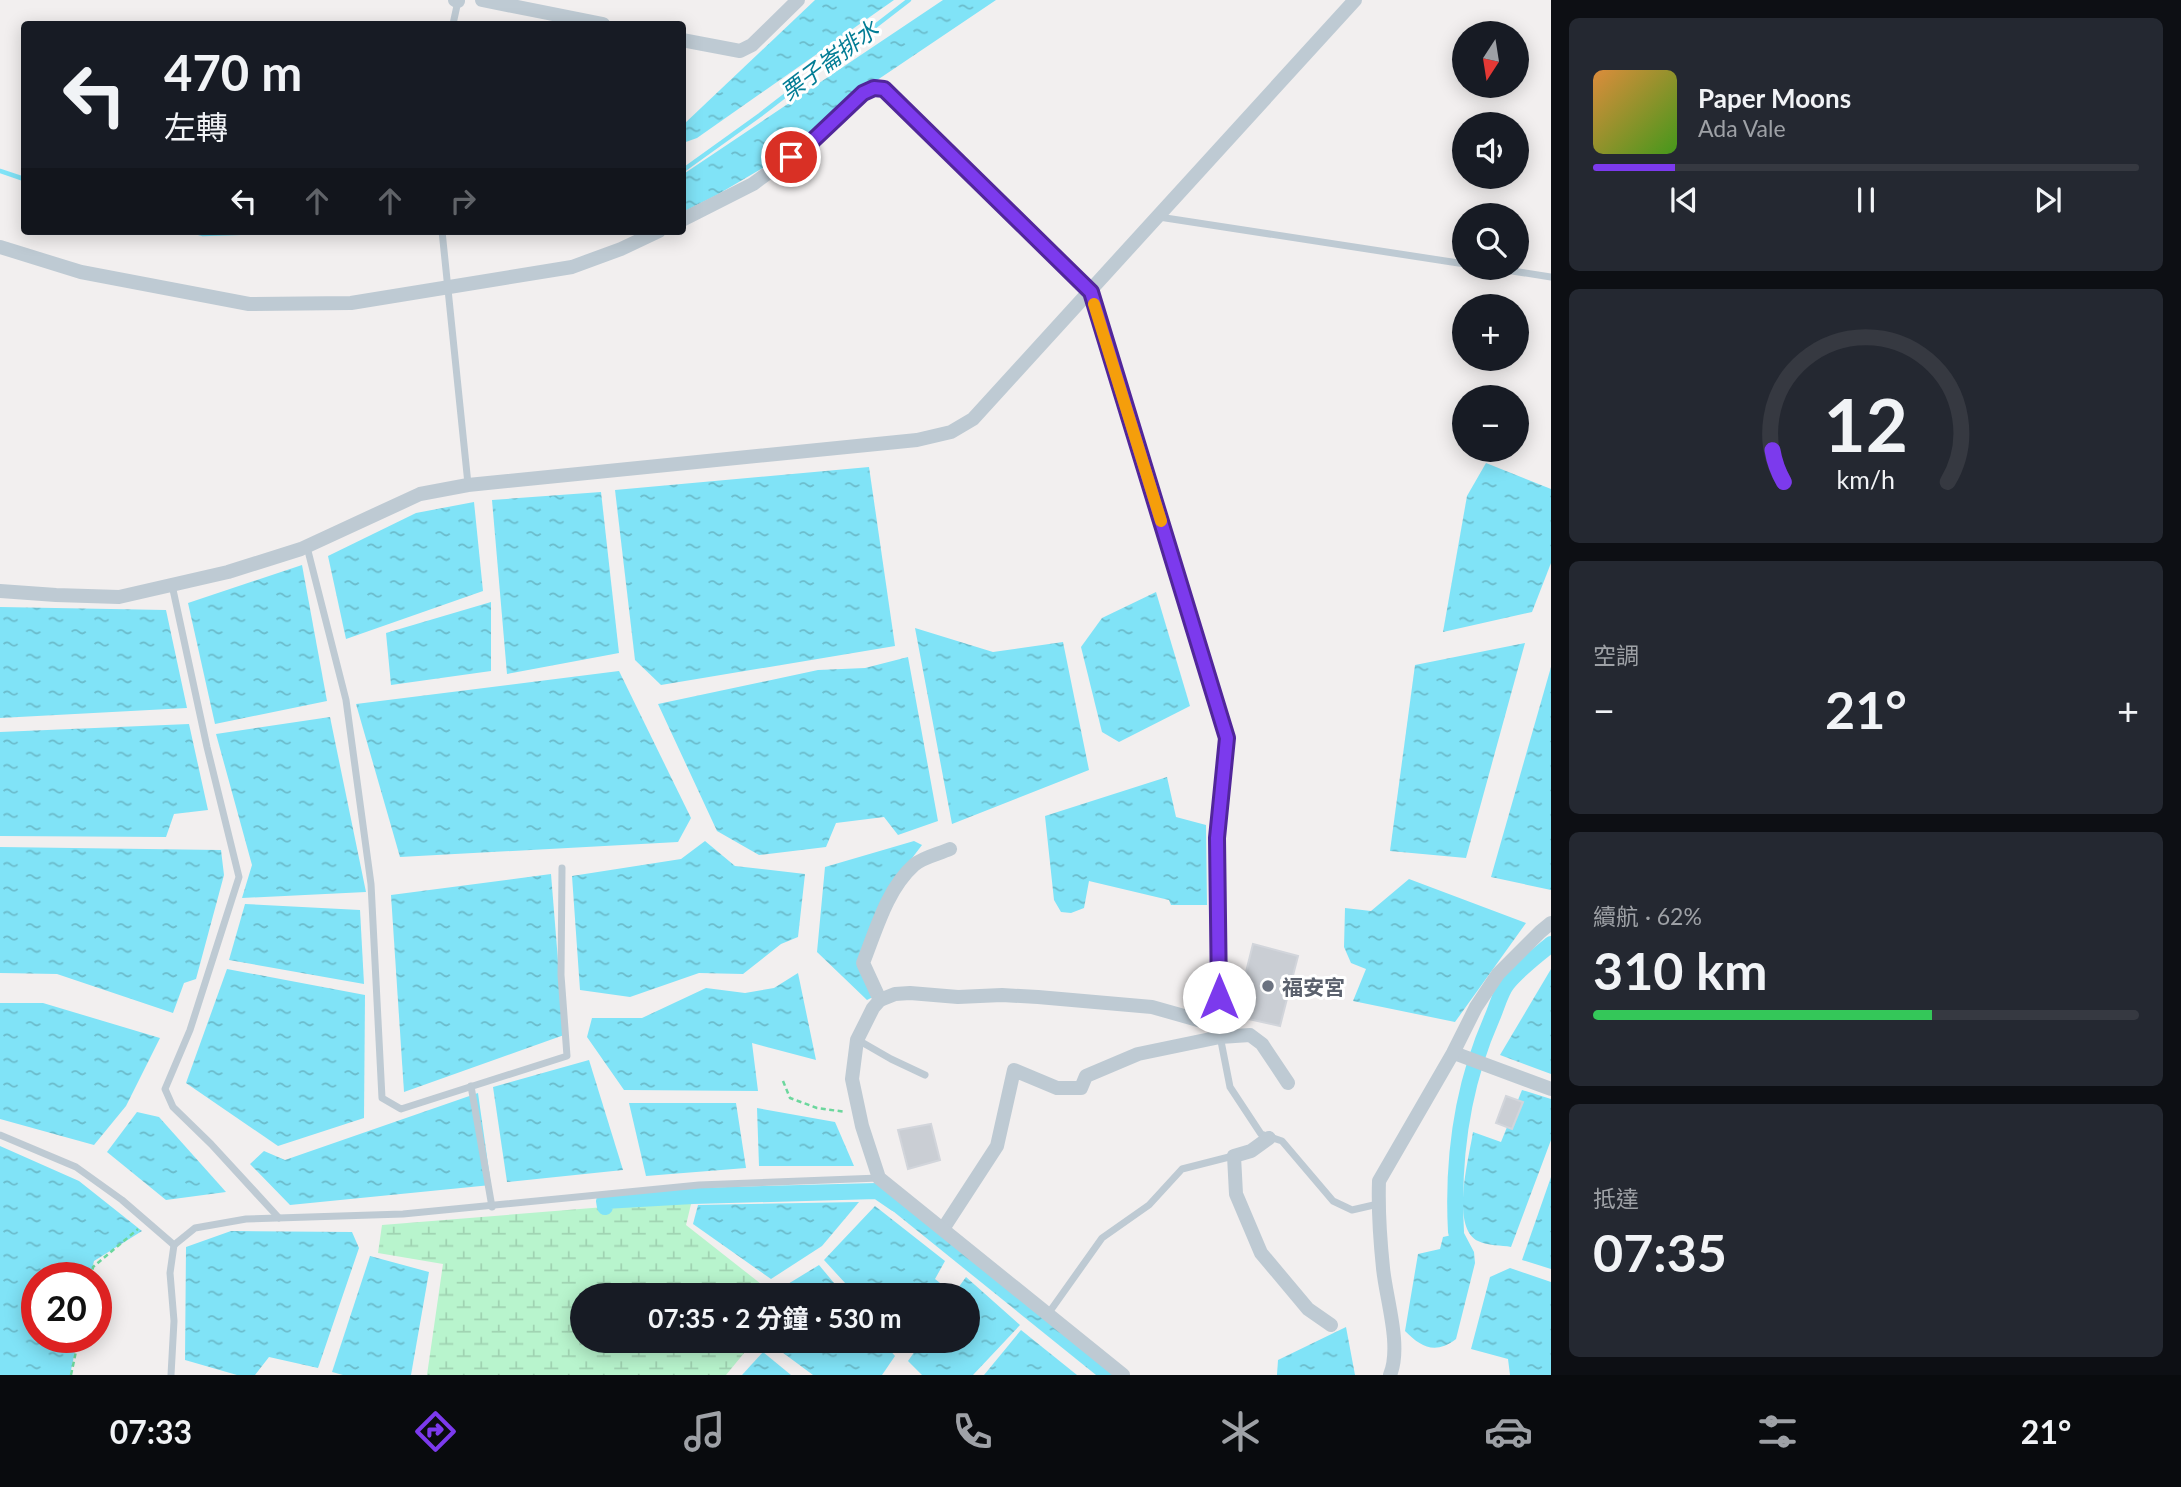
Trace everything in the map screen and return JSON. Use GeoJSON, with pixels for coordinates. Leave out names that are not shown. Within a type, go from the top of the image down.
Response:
{"type":"FeatureCollection","features":[{"type":"Feature","properties":{"kind":"street"},"geometry":{"type":"LineString","coordinates":[[482,0],[588,21]]}},
{"type":"Feature","properties":{"kind":"street"},"geometry":{"type":"LineString","coordinates":[[686,41],[740,51],[752,46],[798,0]]}},
{"type":"Feature","properties":{"kind":"street"},"geometry":{"type":"LineString","coordinates":[[0,591],[56,596],[119,597],[172,585],[228,572],[307,547],[419,494],[468,485],[916,440],[951,432],[973,419],[1355,0]]}},
{"type":"Feature","properties":{"kind":"street"},"geometry":{"type":"LineString","coordinates":[[686,218],[753,184],[809,144],[863,93],[874,88],[884,89],[1091,292]]}},
{"type":"Feature","properties":{"kind":"street"},"geometry":{"type":"LineString","coordinates":[[0,247],[81,272],[249,304],[351,303],[448,285],[572,267],[651,235]]}},
{"type":"Feature","properties":{"kind":"street"},"geometry":{"type":"LineString","coordinates":[[880,1000],[863,963],[880,918],[895,889],[915,863],[950,849]]}},
{"type":"Feature","properties":{"kind":"street"},"geometry":{"type":"LineString","coordinates":[[1390,1375],[1393,1368],[1394,1342],[1383,1267],[1378,1204],[1380,1181],[1476,1007],[1498,975],[1551,923]]}},
{"type":"Feature","properties":{"kind":"street"},"geometry":{"type":"LineString","coordinates":[[1123,1375],[879,1178],[852,1079],[858,1040],[873,1008],[880,1000],[895,994],[910,993],[958,997],[1038,997],[1152,1007],[1212,1024],[1219,1030]]}},
{"type":"Feature","properties":{"kind":"street"},"geometry":{"type":"LineString","coordinates":[[943,1229],[997,1146],[1014,1070],[1057,1088],[1081,1088],[1086,1076],[1138,1054],[1219,1030],[1250,1035],[1262,1044],[1288,1083]]}},
{"type":"Feature","properties":{"kind":"street"},"geometry":{"type":"LineString","coordinates":[[1454,1054],[1551,1089]]}},
{"type":"Feature","properties":{"kind":"street"},"geometry":{"type":"LineString","coordinates":[[1269,1138],[1251,1151],[1234,1156],[1236,1194],[1262,1253],[1308,1309],[1331,1325]]}},
{"type":"Feature","properties":{"kind":"lane"},"geometry":{"type":"LineString","coordinates":[[454,21],[457,0]]}},
{"type":"Feature","properties":{"kind":"lane"},"geometry":{"type":"LineString","coordinates":[[1159,217],[1452,262]]}},
{"type":"Feature","properties":{"kind":"lane"},"geometry":{"type":"LineString","coordinates":[[442,235],[468,485]]}},
{"type":"Feature","properties":{"kind":"lane"},"geometry":{"type":"LineString","coordinates":[[1529,274],[1551,277]]}},
{"type":"Feature","properties":{"kind":"lane"},"geometry":{"type":"LineString","coordinates":[[1091,292],[1227,738],[1217,838],[1219,1030],[1230,1087],[1261,1134],[1282,1141],[1333,1201],[1352,1210],[1378,1204]]}},
{"type":"Feature","properties":{"kind":"lane"},"geometry":{"type":"LineString","coordinates":[[307,547],[346,700],[371,884],[382,1098],[401,1109],[567,1056],[561,975],[562,868]]}},
{"type":"Feature","properties":{"kind":"lane"},"geometry":{"type":"LineString","coordinates":[[172,585],[207,747],[239,877],[190,1030],[166,1089],[173,1107],[279,1218]]}},
{"type":"Feature","properties":{"kind":"lane"},"geometry":{"type":"LineString","coordinates":[[858,1040],[925,1075]]}},
{"type":"Feature","properties":{"kind":"lane"},"geometry":{"type":"LineString","coordinates":[[471,1086],[492,1207]]}},
{"type":"Feature","properties":{"kind":"lane"},"geometry":{"type":"LineString","coordinates":[[0,1135],[76,1167],[122,1200],[174,1245]]}},
{"type":"Feature","properties":{"kind":"lane"},"geometry":{"type":"LineString","coordinates":[[1048,1314],[1102,1238],[1149,1205],[1182,1169],[1234,1156]]}},
{"type":"Feature","properties":{"kind":"lane"},"geometry":{"type":"LineString","coordinates":[[171,1375],[174,1321],[170,1273],[174,1245],[195,1228],[246,1219],[403,1214],[699,1185],[879,1178]]}},
{"type":"Feature","properties":{"kind":"path"},"geometry":{"type":"LineString","coordinates":[[783,1081],[790,1098],[817,1108],[860,1114]]}},
{"type":"Feature","properties":{"kind":"path"},"geometry":{"type":"LineString","coordinates":[[99,1262],[146,1223]]}},
{"type":"Feature","properties":{"kind":"path"},"geometry":{"type":"LineString","coordinates":[[71,1375],[76,1353]]}},
{"type":"Feature","properties":{"kind":"green space"},"geometry":{"type":"Polygon","coordinates":[[[692,1200],[686,1225],[760,1283],[570,1283],[570,1353],[744,1353],[726,1375],[427,1375],[443,1264],[378,1253],[382,1225],[692,1200]]]}},
{"type":"Feature","properties":{"kind":"water"},"geometry":{"type":"Polygon","coordinates":[[[815,0],[894,0],[697,138],[686,142],[686,122],[815,0]]]}},
{"type":"Feature","properties":{"kind":"water"},"geometry":{"type":"Polygon","coordinates":[[[943,0],[996,0],[855,95],[788,153],[686,210],[686,172],[943,0]]]}},
{"type":"Feature","properties":{"kind":"water"},"geometry":{"type":"Polygon","coordinates":[[[1486,463],[1551,489],[1551,563],[1532,612],[1443,632],[1467,496],[1486,463]]]}},
{"type":"Feature","properties":{"kind":"water"},"geometry":{"type":"Polygon","coordinates":[[[869,467],[895,646],[661,685],[635,660],[615,490],[869,467]]]}},
{"type":"Feature","properties":{"kind":"water"},"geometry":{"type":"Polygon","coordinates":[[[601,492],[619,653],[507,674],[492,500],[601,492]]]}},
{"type":"Feature","properties":{"kind":"water"},"geometry":{"type":"Polygon","coordinates":[[[474,502],[483,591],[346,639],[328,556],[416,513],[474,502]]]}},
{"type":"Feature","properties":{"kind":"water"},"geometry":{"type":"Polygon","coordinates":[[[302,565],[327,701],[215,724],[188,603],[302,565]]]}},
{"type":"Feature","properties":{"kind":"water"},"geometry":{"type":"Polygon","coordinates":[[[1156,592],[1190,706],[1119,742],[1102,732],[1081,647],[1102,618],[1156,592]]]}},
{"type":"Feature","properties":{"kind":"water"},"geometry":{"type":"Polygon","coordinates":[[[491,602],[491,671],[391,685],[386,633],[491,602]]]}},
{"type":"Feature","properties":{"kind":"water"},"geometry":{"type":"Polygon","coordinates":[[[0,607],[166,610],[187,708],[0,718],[0,607]]]}},
{"type":"Feature","properties":{"kind":"water"},"geometry":{"type":"Polygon","coordinates":[[[915,628],[993,652],[1063,642],[1089,770],[952,824],[915,628]]]}},
{"type":"Feature","properties":{"kind":"water"},"geometry":{"type":"Polygon","coordinates":[[[1525,643],[1466,858],[1390,851],[1415,665],[1525,643]]]}},
{"type":"Feature","properties":{"kind":"water"},"geometry":{"type":"Polygon","coordinates":[[[908,657],[938,821],[898,835],[884,817],[836,823],[826,847],[759,855],[717,831],[658,704],[818,670],[865,668],[908,657]]]}},
{"type":"Feature","properties":{"kind":"water"},"geometry":{"type":"Polygon","coordinates":[[[1551,667],[1551,890],[1491,877],[1551,667]]]}},
{"type":"Feature","properties":{"kind":"water"},"geometry":{"type":"Polygon","coordinates":[[[619,671],[691,818],[678,842],[400,857],[356,704],[619,671]]]}},
{"type":"Feature","properties":{"kind":"water"},"geometry":{"type":"Polygon","coordinates":[[[330,717],[366,892],[242,898],[252,865],[216,734],[330,717]]]}},
{"type":"Feature","properties":{"kind":"water"},"geometry":{"type":"Polygon","coordinates":[[[189,724],[208,810],[174,814],[166,837],[0,836],[0,732],[189,724]]]}},
{"type":"Feature","properties":{"kind":"water"},"geometry":{"type":"Polygon","coordinates":[[[1167,777],[1176,817],[1206,825],[1207,905],[1171,905],[1169,900],[1089,881],[1084,908],[1071,913],[1061,912],[1054,900],[1045,816],[1167,777]]]}},
{"type":"Feature","properties":{"kind":"water"},"geometry":{"type":"Polygon","coordinates":[[[705,841],[735,866],[805,874],[798,937],[781,944],[743,974],[699,973],[630,997],[580,990],[572,876],[681,859],[705,841]]]}},
{"type":"Feature","properties":{"kind":"water"},"geometry":{"type":"Polygon","coordinates":[[[914,841],[922,845],[903,870],[868,951],[875,996],[867,1000],[817,952],[825,867],[914,841]]]}},
{"type":"Feature","properties":{"kind":"water"},"geometry":{"type":"Polygon","coordinates":[[[0,847],[221,850],[224,875],[196,979],[184,983],[173,1013],[57,974],[0,973],[0,847]]]}},
{"type":"Feature","properties":{"kind":"water"},"geometry":{"type":"Polygon","coordinates":[[[551,874],[564,1035],[404,1092],[391,895],[551,874]]]}},
{"type":"Feature","properties":{"kind":"water"},"geometry":{"type":"Polygon","coordinates":[[[1409,879],[1526,923],[1455,1022],[1353,1001],[1366,969],[1351,963],[1344,947],[1345,908],[1371,911],[1409,879]]]}},
{"type":"Feature","properties":{"kind":"water"},"geometry":{"type":"Polygon","coordinates":[[[245,904],[360,910],[364,984],[229,960],[245,904]]]}},
{"type":"Feature","properties":{"kind":"water"},"geometry":{"type":"Polygon","coordinates":[[[227,969],[365,995],[364,1118],[278,1146],[186,1083],[227,969]]]}},
{"type":"Feature","properties":{"kind":"water"},"geometry":{"type":"Polygon","coordinates":[[[1551,969],[1551,1074],[1500,1055],[1551,969]]]}},
{"type":"Feature","properties":{"kind":"water"},"geometry":{"type":"Polygon","coordinates":[[[798,973],[816,1060],[752,1043],[758,1091],[624,1090],[587,1037],[592,1018],[642,1018],[706,988],[745,993],[774,988],[798,973]]]}},
{"type":"Feature","properties":{"kind":"water"},"geometry":{"type":"Polygon","coordinates":[[[0,1003],[43,1003],[160,1038],[126,1106],[94,1145],[0,1119],[0,1003]]]}},
{"type":"Feature","properties":{"kind":"water"},"geometry":{"type":"Polygon","coordinates":[[[589,1060],[623,1170],[507,1182],[493,1087],[589,1060]]]}},
{"type":"Feature","properties":{"kind":"water"},"geometry":{"type":"Polygon","coordinates":[[[1522,1090],[1551,1099],[1551,1140],[1511,1247],[1486,1244],[1470,1233],[1463,1207],[1465,1174],[1473,1132],[1501,1142],[1522,1090]]]}},
{"type":"Feature","properties":{"kind":"water"},"geometry":{"type":"Polygon","coordinates":[[[478,1093],[491,1185],[290,1205],[250,1164],[264,1151],[285,1160],[478,1093]]]}},
{"type":"Feature","properties":{"kind":"water"},"geometry":{"type":"Polygon","coordinates":[[[629,1103],[736,1103],[746,1168],[646,1176],[629,1103]]]}},
{"type":"Feature","properties":{"kind":"water"},"geometry":{"type":"Polygon","coordinates":[[[757,1108],[835,1122],[854,1166],[759,1166],[757,1108]]]}},
{"type":"Feature","properties":{"kind":"water"},"geometry":{"type":"Polygon","coordinates":[[[137,1112],[159,1117],[226,1192],[166,1200],[107,1152],[137,1112]]]}},
{"type":"Feature","properties":{"kind":"water"},"geometry":{"type":"Polygon","coordinates":[[[0,1146],[79,1181],[142,1231],[94,1262],[21,1262],[21,1353],[75,1353],[70,1375],[0,1375],[0,1146]]]}},
{"type":"Feature","properties":{"kind":"water"},"geometry":{"type":"Polygon","coordinates":[[[1551,1177],[1551,1269],[1522,1260],[1551,1177]]]}},
{"type":"Feature","properties":{"kind":"water"},"geometry":{"type":"Polygon","coordinates":[[[881,1188],[1120,1375],[1096,1375],[878,1199],[881,1188]]]}},
{"type":"Feature","properties":{"kind":"water"},"geometry":{"type":"Polygon","coordinates":[[[859,1202],[822,1246],[771,1279],[693,1224],[698,1205],[859,1202]]]}},
{"type":"Feature","properties":{"kind":"water"},"geometry":{"type":"Polygon","coordinates":[[[875,1206],[945,1261],[935,1279],[940,1283],[845,1283],[824,1260],[875,1206]]]}},
{"type":"Feature","properties":{"kind":"water"},"geometry":{"type":"Polygon","coordinates":[[[1458,1210],[1464,1233],[1474,1252],[1475,1263],[1456,1339],[1441,1347],[1429,1347],[1405,1331],[1418,1254],[1440,1249],[1443,1237],[1452,1235],[1452,1211],[1458,1210]]]}},
{"type":"Feature","properties":{"kind":"water"},"geometry":{"type":"Polygon","coordinates":[[[231,1231],[352,1232],[359,1248],[318,1368],[269,1357],[255,1375],[237,1375],[185,1360],[186,1247],[231,1231]]]}},
{"type":"Feature","properties":{"kind":"water"},"geometry":{"type":"Polygon","coordinates":[[[370,1256],[429,1272],[411,1375],[343,1375],[332,1372],[370,1256]]]}},
{"type":"Feature","properties":{"kind":"water"},"geometry":{"type":"Polygon","coordinates":[[[819,1265],[834,1283],[790,1283],[819,1265]]]}},
{"type":"Feature","properties":{"kind":"water"},"geometry":{"type":"Polygon","coordinates":[[[1510,1268],[1551,1282],[1551,1375],[1510,1375],[1508,1359],[1471,1349],[1490,1277],[1510,1268]]]}},
{"type":"Feature","properties":{"kind":"water"},"geometry":{"type":"Polygon","coordinates":[[[966,1277],[973,1283],[962,1283],[966,1277]]]}},
{"type":"Feature","properties":{"kind":"water"},"geometry":{"type":"Polygon","coordinates":[[[980,1289],[1020,1325],[973,1375],[922,1375],[908,1361],[914,1353],[980,1353],[980,1289]]]}},
{"type":"Feature","properties":{"kind":"water"},"geometry":{"type":"Polygon","coordinates":[[[1346,1327],[1355,1375],[1277,1375],[1278,1360],[1346,1327]]]}},
{"type":"Feature","properties":{"kind":"water"},"geometry":{"type":"Polygon","coordinates":[[[1021,1330],[1077,1375],[984,1375],[1021,1330]]]}},
{"type":"Feature","properties":{"kind":"water"},"geometry":{"type":"Polygon","coordinates":[[[764,1353],[791,1375],[742,1375],[764,1353]]]}},
{"type":"Feature","properties":{"kind":"water"},"geometry":{"type":"Polygon","coordinates":[[[783,1353],[892,1353],[895,1356],[882,1375],[813,1375],[783,1353]]]}},
{"type":"Feature","properties":{"kind":"building"},"geometry":{"type":"Polygon","coordinates":[[[1253,944],[1298,956],[1280,1026],[1235,1016],[1253,944]]]}},
{"type":"Feature","properties":{"kind":"building"},"geometry":{"type":"Polygon","coordinates":[[[1506,1096],[1523,1102],[1512,1129],[1496,1123],[1506,1096]]]}},
{"type":"Feature","properties":{"kind":"building"},"geometry":{"type":"Polygon","coordinates":[[[931,1124],[940,1160],[908,1169],[898,1130],[931,1124]]]}},
{"type":"Feature","properties":{"kind":"waterway","name":"栗子崙排水"},"geometry":{"type":"LineString","coordinates":[[686,168],[760,115],[909,0]]}},
{"type":"Feature","properties":{"kind":"waterway","name":"栗子崙排水"},"geometry":{"type":"LineString","coordinates":[[0,171],[21,178]]}},
{"type":"Feature","properties":{"kind":"waterway"},"geometry":{"type":"LineString","coordinates":[[1456,1232],[1458,1149],[1473,1070],[1507,984],[1551,944]]}},
{"type":"Feature","properties":{"kind":"waterway"},"geometry":{"type":"LineString","coordinates":[[605,1207],[604,1201],[877,1191],[896,1204]]}},
{"type":"Feature","properties":{"kind":"slow traffic"},"geometry":{"type":"LineString","coordinates":[[1094,304],[1161,521]]}},
{"type":"Feature","properties":{"kind":"place","name":"福安宮"},"geometry":{"type":"Point","coordinates":[1268,986]}},
{"type":"Feature","properties":{"kind":"route"},"geometry":{"type":"LineString","coordinates":[[791,157],[809,144],[863,93],[874,88],[884,89],[1091,292],[1227,738],[1217,838],[1219,997]]}}]}
